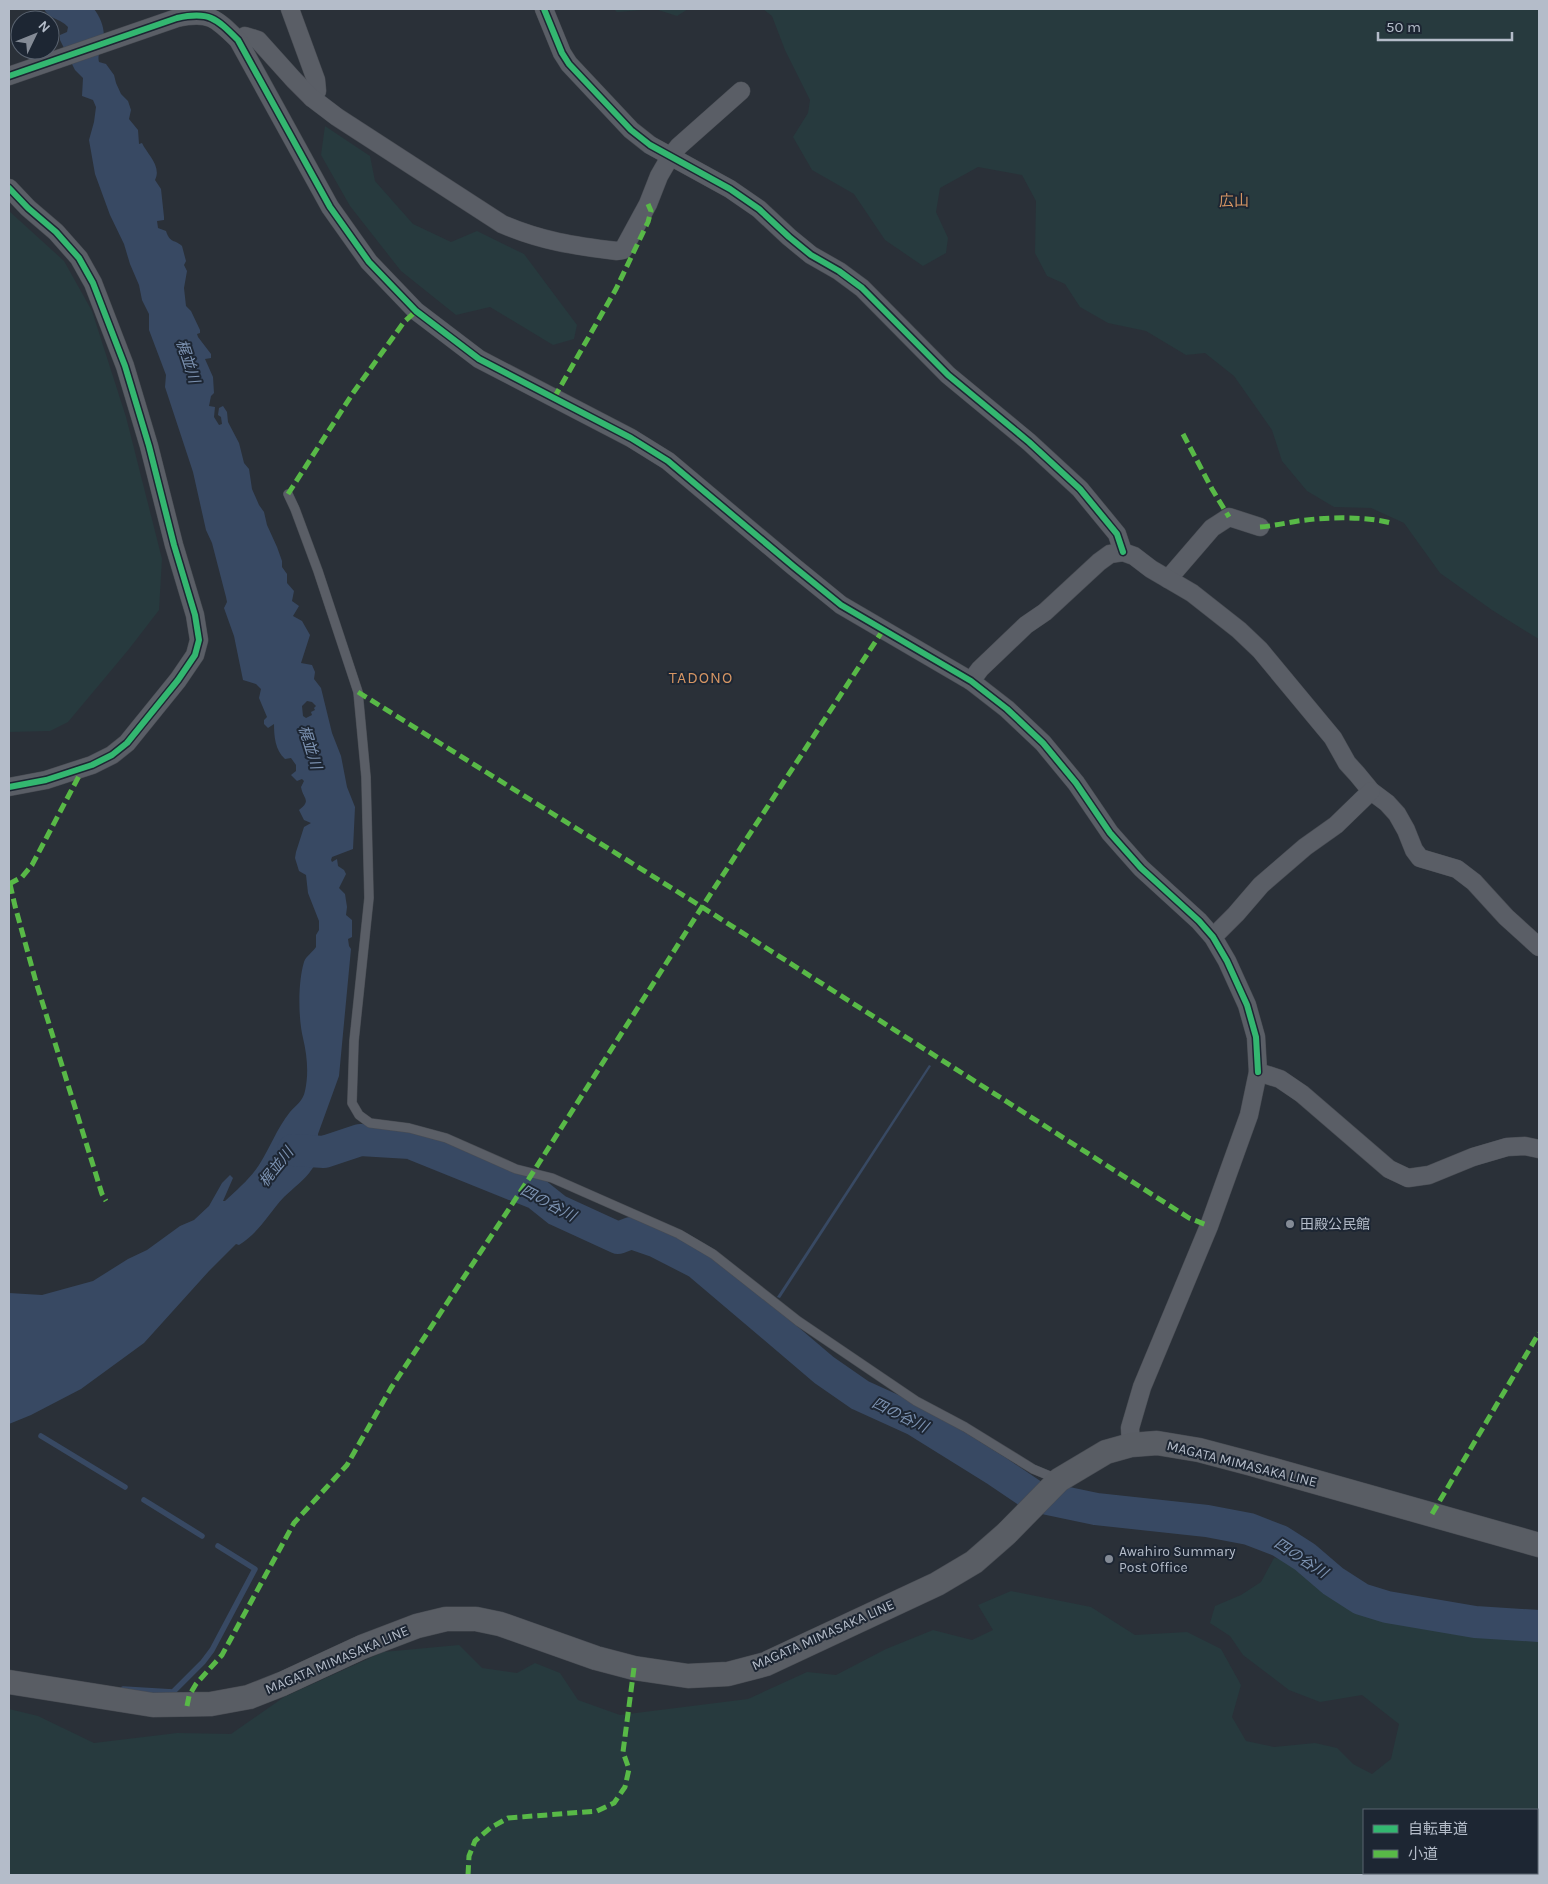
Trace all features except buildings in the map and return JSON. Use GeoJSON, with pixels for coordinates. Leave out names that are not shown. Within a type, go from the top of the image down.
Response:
{"type":"FeatureCollection","features":[{"type":"Feature","properties":{"kind":"main road","name":"MAGATA MIMASAKA LINE"},"geometry":{"type":"LineString","coordinates":[[9,1682],[152,1705],[211,1704],[249,1697],[282,1684],[362,1646],[417,1626],[446,1619],[476,1619],[500,1624],[596,1658],[634,1668],[688,1676],[728,1674],[766,1664],[937,1584],[974,1562],[1006,1534],[1056,1482],[1106,1452],[1131,1445],[1157,1443],[1199,1450],[1539,1545]]}},
{"type":"Feature","properties":{"kind":"street"},"geometry":{"type":"LineString","coordinates":[[290,9],[316,80],[317,91],[312,98]]}},
{"type":"Feature","properties":{"kind":"street"},"geometry":{"type":"LineString","coordinates":[[544,9],[562,54],[582,80],[631,130],[650,145],[670,157],[693,167],[730,189],[759,209],[811,255],[839,271],[862,288],[948,375],[1029,442],[1080,489],[1117,534],[1122,544],[1123,552]]}},
{"type":"Feature","properties":{"kind":"street"},"geometry":{"type":"LineString","coordinates":[[12,75],[177,18],[196,14],[207,15],[225,27],[238,40],[330,207],[369,262],[416,311],[479,358],[632,438],[668,461],[841,605],[971,681],[1008,709],[1043,742],[1076,782],[1110,833],[1141,868],[1199,922],[1212,937],[1227,961],[1247,1005],[1256,1037],[1258,1072],[1249,1115],[1209,1226],[1142,1387],[1130,1428],[1131,1445]]}},
{"type":"Feature","properties":{"kind":"street"},"geometry":{"type":"LineString","coordinates":[[238,40],[245,36],[258,40],[312,98],[337,117],[502,224],[528,236],[573,246],[617,251],[623,250],[648,204],[659,176],[670,157],[679,146],[741,91]]}},
{"type":"Feature","properties":{"kind":"street"},"geometry":{"type":"LineString","coordinates":[[9,188],[28,208],[56,232],[79,258],[93,283],[125,366],[150,446],[174,544],[195,615],[199,640],[195,655],[178,680],[127,743],[112,755],[92,765],[46,780],[9,787]]}},
{"type":"Feature","properties":{"kind":"street"},"geometry":{"type":"LineString","coordinates":[[1168,579],[1212,528],[1229,517],[1260,527]]}},
{"type":"Feature","properties":{"kind":"street"},"geometry":{"type":"LineString","coordinates":[[971,681],[980,669],[1026,625],[1045,612],[1099,562],[1110,554],[1123,552],[1134,556],[1151,569],[1192,593],[1239,630],[1260,650],[1333,738],[1347,763],[1371,791],[1387,803],[1397,814],[1414,850],[1420,858],[1457,869],[1474,882],[1506,917],[1539,947]]}},
{"type":"Feature","properties":{"kind":"street"},"geometry":{"type":"LineString","coordinates":[[1212,937],[1261,885],[1305,847],[1336,825],[1371,791]]}},
{"type":"Feature","properties":{"kind":"street"},"geometry":{"type":"LineString","coordinates":[[1258,1072],[1280,1079],[1302,1094],[1389,1169],[1408,1178],[1429,1175],[1473,1157],[1507,1147],[1525,1146],[1539,1149]]}},
{"type":"Feature","properties":{"kind":"lane"},"geometry":{"type":"LineString","coordinates":[[288,494],[296,509],[318,571],[358,692],[366,777],[369,898],[354,1041],[352,1103],[359,1115],[370,1123],[409,1128],[446,1138],[516,1169],[552,1178],[678,1234],[713,1254],[798,1321],[908,1396],[966,1427],[1056,1482]]}},
{"type":"Feature","properties":{"kind":"green space"},"geometry":{"type":"Polygon","coordinates":[[[614,9],[655,9],[617,12],[614,9]]]}},
{"type":"Feature","properties":{"kind":"green space"},"geometry":{"type":"Polygon","coordinates":[[[655,9],[688,9],[677,16],[655,9]]]}},
{"type":"Feature","properties":{"kind":"green space"},"geometry":{"type":"Polygon","coordinates":[[[763,9],[1539,9],[1539,638],[1492,610],[1440,573],[1404,523],[1371,508],[1334,507],[1307,491],[1282,461],[1272,430],[1234,376],[1205,353],[1186,355],[1146,331],[1108,323],[1080,307],[1065,284],[1047,276],[1035,253],[1036,201],[1022,175],[978,167],[940,188],[936,212],[948,238],[946,253],[923,266],[885,240],[854,194],[812,170],[793,137],[808,113],[810,100],[785,50],[772,16],[763,9]]]}},
{"type":"Feature","properties":{"kind":"green space"},"geometry":{"type":"Polygon","coordinates":[[[325,126],[370,156],[375,181],[413,224],[451,242],[477,231],[524,254],[577,325],[574,339],[553,345],[490,307],[456,315],[401,271],[350,206],[321,155],[325,126]]]}},
{"type":"Feature","properties":{"kind":"green space"},"geometry":{"type":"Polygon","coordinates":[[[9,211],[64,261],[92,311],[126,417],[162,559],[159,610],[68,722],[50,731],[9,732],[9,211]]]}},
{"type":"Feature","properties":{"kind":"green space"},"geometry":{"type":"Polygon","coordinates":[[[1274,1558],[1295,1560],[1338,1593],[1376,1610],[1524,1635],[1539,1633],[1539,1875],[9,1875],[9,1709],[38,1716],[94,1743],[177,1733],[231,1734],[284,1697],[383,1652],[459,1645],[482,1668],[517,1673],[535,1663],[560,1673],[578,1700],[620,1715],[748,1699],[807,1672],[836,1675],[886,1649],[933,1630],[972,1640],[993,1630],[978,1605],[1011,1591],[1091,1607],[1135,1635],[1187,1632],[1221,1649],[1241,1685],[1232,1717],[1246,1741],[1274,1747],[1315,1743],[1337,1748],[1353,1764],[1372,1774],[1391,1759],[1399,1724],[1362,1695],[1320,1702],[1289,1690],[1243,1655],[1230,1636],[1210,1623],[1215,1606],[1241,1595],[1261,1582],[1274,1558]]]}},
{"type":"Feature","properties":{"kind":"water","name":"梶並川"},"geometry":{"type":"Polygon","coordinates":[[[44,9],[94,9],[99,16],[104,34],[99,62],[106,64],[114,75],[121,94],[128,101],[131,110],[129,119],[138,130],[139,144],[142,143],[157,170],[155,180],[161,189],[164,217],[164,220],[157,221],[158,228],[166,231],[171,240],[182,246],[186,261],[184,265],[187,271],[184,288],[186,306],[191,311],[200,330],[200,333],[197,334],[198,337],[211,354],[211,358],[205,359],[213,377],[214,393],[211,396],[209,406],[215,407],[214,417],[219,425],[222,424],[221,417],[218,415],[219,408],[223,406],[227,412],[228,422],[239,443],[244,463],[249,469],[252,489],[264,512],[267,525],[282,561],[282,567],[287,574],[287,583],[294,591],[292,601],[299,606],[293,616],[302,621],[310,635],[301,663],[312,665],[315,672],[314,679],[321,688],[332,733],[341,756],[347,787],[355,807],[353,849],[332,857],[331,860],[332,862],[337,859],[338,866],[346,874],[339,888],[345,894],[346,915],[352,920],[352,937],[348,939],[351,949],[339,1076],[318,1134],[318,1139],[323,1144],[314,1166],[306,1177],[284,1197],[253,1234],[239,1245],[236,1244],[209,1271],[144,1343],[81,1389],[31,1415],[9,1424],[9,1293],[42,1295],[93,1281],[128,1259],[147,1250],[180,1226],[194,1220],[209,1206],[222,1183],[230,1175],[233,1178],[223,1201],[225,1201],[255,1170],[285,1118],[303,1098],[307,1071],[306,1051],[300,1020],[301,979],[305,960],[316,947],[316,935],[319,930],[319,921],[308,893],[306,875],[299,871],[295,858],[304,827],[311,823],[304,820],[299,810],[306,801],[301,787],[304,781],[302,779],[297,781],[291,775],[296,771],[296,765],[291,758],[285,759],[279,751],[275,738],[274,724],[268,728],[264,724],[264,720],[267,717],[259,698],[261,689],[256,684],[243,680],[234,636],[224,608],[227,602],[226,597],[212,543],[206,530],[193,472],[165,387],[166,375],[149,330],[149,314],[142,300],[139,285],[124,244],[110,215],[95,174],[89,140],[96,107],[93,100],[82,96],[83,78],[75,70],[60,40],[60,35],[67,32],[68,27],[60,21],[60,10],[44,9]],[[307,701],[302,706],[303,716],[306,718],[312,715],[311,712],[315,710],[316,706],[312,702],[307,701]]]}},
{"type":"Feature","properties":{"kind":"water"},"geometry":{"type":"Polygon","coordinates":[[[929,1065],[931,1066],[780,1298],[777,1297],[929,1065]]]}},
{"type":"Feature","properties":{"kind":"waterway","name":"四の谷川"},"geometry":{"type":"LineString","coordinates":[[293,1150],[324,1152],[360,1140],[410,1143],[537,1194],[557,1210],[618,1238],[631,1233],[657,1242],[698,1263],[824,1370],[860,1395],[915,1420],[1034,1496],[1096,1509],[1207,1521],[1249,1529],[1280,1541],[1305,1557],[1333,1581],[1361,1599],[1387,1607],[1475,1622],[1539,1626]]}},
{"type":"Feature","properties":{"kind":"waterway"},"geometry":{"type":"LineString","coordinates":[[41,1436],[125,1487]]}},
{"type":"Feature","properties":{"kind":"waterway"},"geometry":{"type":"LineString","coordinates":[[144,1500],[202,1536]]}},
{"type":"Feature","properties":{"kind":"waterway"},"geometry":{"type":"LineString","coordinates":[[123,1689],[173,1692],[203,1662],[212,1650],[255,1569],[218,1546]]}},
{"type":"Feature","properties":{"kind":"marked path"},"geometry":{"type":"LineString","coordinates":[[554,398],[616,289],[648,222],[651,211],[648,204]]}},
{"type":"Feature","properties":{"kind":"marked path"},"geometry":{"type":"LineString","coordinates":[[288,494],[353,393],[404,322],[416,311]]}},
{"type":"Feature","properties":{"kind":"marked path"},"geometry":{"type":"LineString","coordinates":[[1183,434],[1229,517]]}},
{"type":"Feature","properties":{"kind":"marked path"},"geometry":{"type":"LineString","coordinates":[[1260,527],[1333,518],[1369,519],[1391,523]]}},
{"type":"Feature","properties":{"kind":"marked path"},"geometry":{"type":"LineString","coordinates":[[187,1706],[189,1696],[196,1684],[222,1655],[294,1523],[347,1465],[391,1388],[530,1177],[702,907],[883,630]]}},
{"type":"Feature","properties":{"kind":"marked path"},"geometry":{"type":"LineString","coordinates":[[358,692],[702,907],[1189,1218],[1209,1226]]}},
{"type":"Feature","properties":{"kind":"marked path"},"geometry":{"type":"LineString","coordinates":[[9,884],[22,877],[32,865],[79,776],[79,769]]}},
{"type":"Feature","properties":{"kind":"marked path"},"geometry":{"type":"LineString","coordinates":[[10,884],[36,982],[102,1194],[106,1201]]}},
{"type":"Feature","properties":{"kind":"marked path"},"geometry":{"type":"LineString","coordinates":[[1432,1514],[1539,1333]]}},
{"type":"Feature","properties":{"kind":"marked path"},"geometry":{"type":"LineString","coordinates":[[468,1875],[469,1856],[475,1841],[490,1828],[508,1818],[597,1811],[614,1803],[625,1787],[629,1769],[623,1752],[634,1668]]}},
{"type":"Feature","properties":{"kind":"cycle path"},"geometry":{"type":"LineString","coordinates":[[544,9],[562,53],[569,64],[631,130],[650,145],[730,189],[759,209],[811,255],[839,271],[862,288],[948,375],[1029,442],[1080,489],[1117,534],[1123,552]]}},
{"type":"Feature","properties":{"kind":"cycle path"},"geometry":{"type":"LineString","coordinates":[[9,76],[177,18],[197,15],[205,16],[224,26],[238,40],[330,207],[369,262],[416,311],[479,359],[631,438],[668,461],[841,605],[971,681],[1007,709],[1043,743],[1076,783],[1110,833],[1141,868],[1199,921],[1213,937],[1227,961],[1247,1005],[1256,1037],[1258,1072]]}},
{"type":"Feature","properties":{"kind":"cycle path"},"geometry":{"type":"LineString","coordinates":[[9,188],[28,208],[56,232],[79,258],[93,283],[125,366],[149,446],[174,545],[195,615],[199,640],[195,655],[178,680],[127,743],[112,755],[92,765],[46,780],[9,787]]}},
{"type":"Feature","properties":{"kind":"place","name":"田殿公民館"},"geometry":{"type":"Point","coordinates":[1290,1224]}},
{"type":"Feature","properties":{"kind":"place","name":"Awahiro Summary Post Office"},"geometry":{"type":"Point","coordinates":[1109,1559]}},
{"type":"Feature","properties":{"kind":"district","name":"広山"},"geometry":{"type":"Point","coordinates":[1234,201]}},
{"type":"Feature","properties":{"kind":"district","name":"TADONO"},"geometry":{"type":"Point","coordinates":[701,677]}}]}
